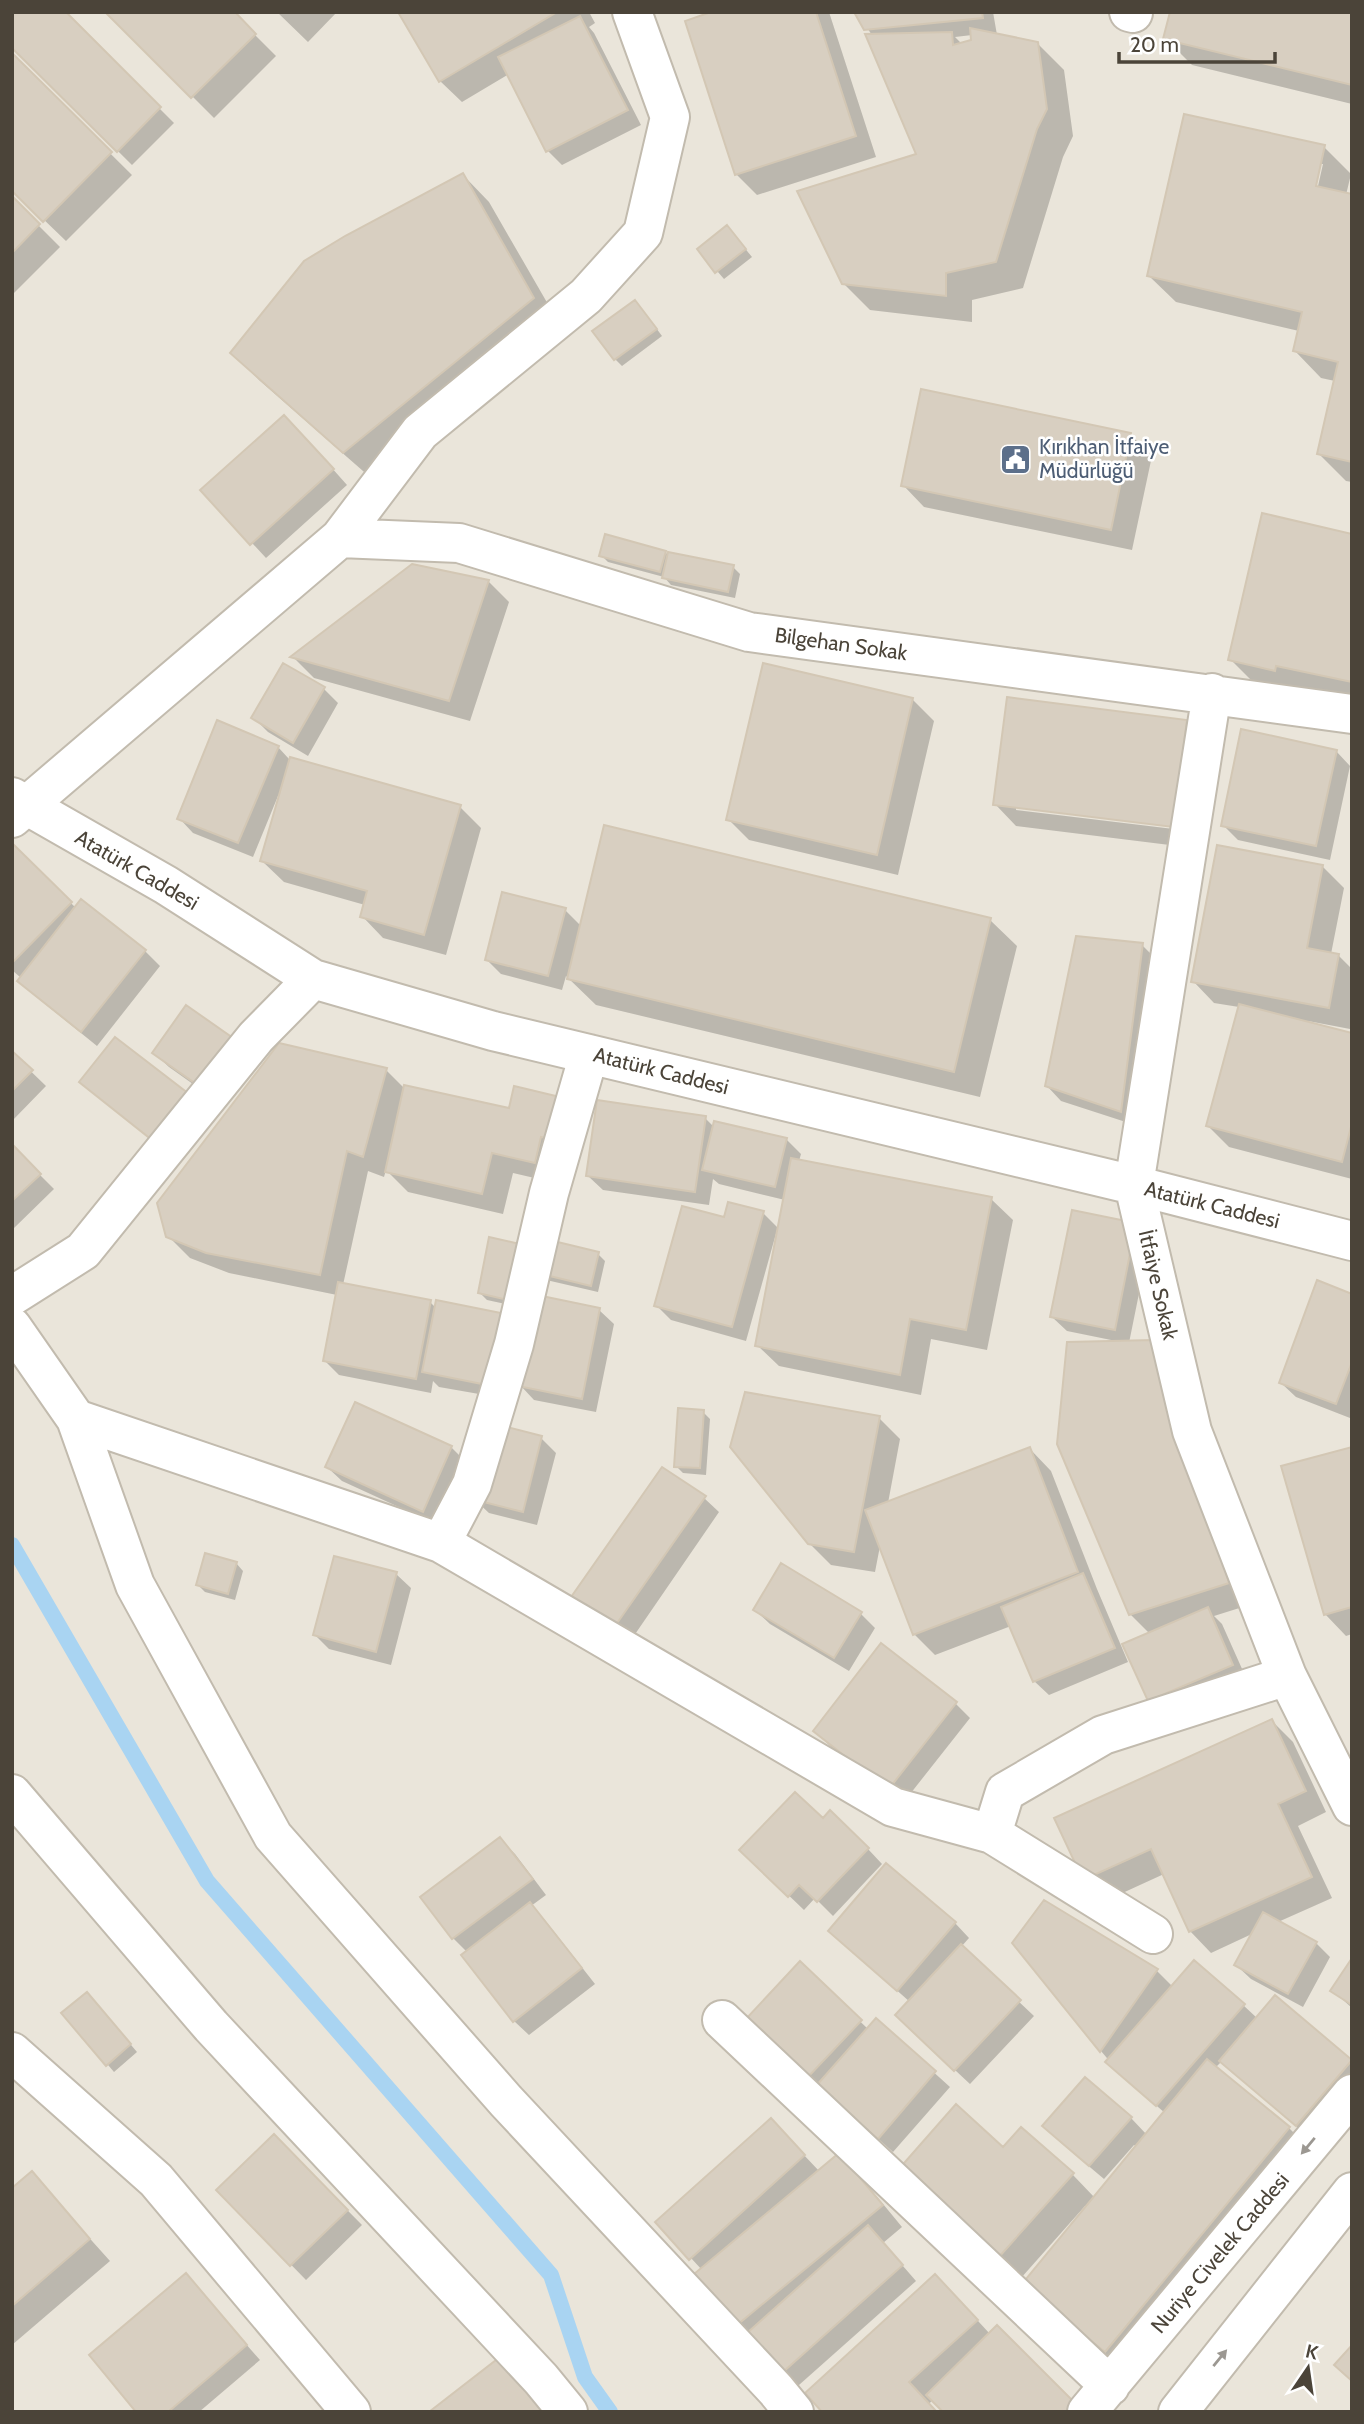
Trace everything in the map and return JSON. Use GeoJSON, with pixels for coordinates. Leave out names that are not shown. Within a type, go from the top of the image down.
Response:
{"type":"FeatureCollection","features":[{"type":"Feature","properties":{"kind":"street"},"geometry":{"type":"LineString","coordinates":[[17,807],[340,538],[420,432],[586,296],[643,233],[670,117],[636,13]]}},
{"type":"Feature","properties":{"kind":"street","name":"Bilgehan Sokak"},"geometry":{"type":"LineString","coordinates":[[340,538],[459,543],[749,632],[1352,714]]}},
{"type":"Feature","properties":{"kind":"street","name":"İtfaiye Sokak"},"geometry":{"type":"LineString","coordinates":[[1212,694],[1134,1185],[1192,1431],[1287,1676],[1352,1806]]}},
{"type":"Feature","properties":{"kind":"street","name":"Atatürk Caddesi"},"geometry":{"type":"LineString","coordinates":[[17,807],[166,885],[313,979],[493,1031],[1134,1185],[1352,1241]]}},
{"type":"Feature","properties":{"kind":"street"},"geometry":{"type":"LineString","coordinates":[[12,1296],[83,1251],[256,1037],[313,979]]}},
{"type":"Feature","properties":{"kind":"street"},"geometry":{"type":"LineString","coordinates":[[441,1543],[472,1484],[514,1344],[549,1193],[589,1054]]}},
{"type":"Feature","properties":{"kind":"street"},"geometry":{"type":"LineString","coordinates":[[12,1327],[76,1419],[135,1585],[273,1836],[506,2101],[794,2412]]}},
{"type":"Feature","properties":{"kind":"street"},"geometry":{"type":"LineString","coordinates":[[76,1419],[441,1543],[893,1807],[992,1834],[1153,1934]]}},
{"type":"Feature","properties":{"kind":"street"},"geometry":{"type":"LineString","coordinates":[[992,1834],[1005,1792],[1103,1735],[1287,1676]]}},
{"type":"Feature","properties":{"kind":"street"},"geometry":{"type":"LineString","coordinates":[[12,1794],[211,2026],[541,2379],[568,2412]]}},
{"type":"Feature","properties":{"kind":"street"},"geometry":{"type":"LineString","coordinates":[[722,2020],[1098,2399]]}},
{"type":"Feature","properties":{"kind":"street"},"geometry":{"type":"LineString","coordinates":[[12,2052],[156,2180],[351,2412]]}},
{"type":"Feature","properties":{"kind":"street","name":"Nuriye Civelek Caddesi"},"geometry":{"type":"LineString","coordinates":[[1098,2399],[1352,2094]]}},
{"type":"Feature","properties":{"kind":"street"},"geometry":{"type":"LineString","coordinates":[[1178,2412],[1352,2192]]}},
{"type":"Feature","properties":{"kind":"shaded area"},"geometry":{"type":"Polygon","coordinates":[[[12,12],[1352,12],[1352,2412],[12,2412],[12,12]]]}},
{"type":"Feature","properties":{"kind":"building"},"geometry":{"type":"Polygon","coordinates":[[[15,12],[66,12],[161,107],[117,152],[12,48],[12,15],[15,12]]]}},
{"type":"Feature","properties":{"kind":"building"},"geometry":{"type":"Polygon","coordinates":[[[105,12],[235,12],[256,34],[191,98],[105,12]]]}},
{"type":"Feature","properties":{"kind":"building"},"geometry":{"type":"Polygon","coordinates":[[[398,12],[557,12],[439,82],[398,12]]]}},
{"type":"Feature","properties":{"kind":"building"},"geometry":{"type":"Polygon","coordinates":[[[711,12],[816,12],[856,136],[735,175],[685,21],[711,12]]]}},
{"type":"Feature","properties":{"kind":"building"},"geometry":{"type":"Polygon","coordinates":[[[854,12],[982,12],[983,18],[864,30],[854,12]]]}},
{"type":"Feature","properties":{"kind":"building"},"geometry":{"type":"Polygon","coordinates":[[[1170,12],[1352,12],[1352,85],[1163,39],[1170,12]]]}},
{"type":"Feature","properties":{"kind":"building"},"geometry":{"type":"Polygon","coordinates":[[[580,16],[628,110],[546,152],[498,57],[580,16]]]}},
{"type":"Feature","properties":{"kind":"building"},"geometry":{"type":"Polygon","coordinates":[[[970,28],[1038,42],[1047,109],[1037,129],[996,262],[946,273],[946,296],[842,284],[797,191],[916,154],[865,34],[952,32],[953,45],[971,40],[970,28]]]}},
{"type":"Feature","properties":{"kind":"building"},"geometry":{"type":"Polygon","coordinates":[[[12,53],[112,152],[43,222],[12,191],[12,53]]]}},
{"type":"Feature","properties":{"kind":"building"},"geometry":{"type":"Polygon","coordinates":[[[1184,114],[1325,145],[1316,186],[1352,194],[1352,462],[1317,454],[1338,362],[1293,351],[1302,312],[1147,276],[1184,114]]]}},
{"type":"Feature","properties":{"kind":"building"},"geometry":{"type":"Polygon","coordinates":[[[463,173],[534,298],[343,453],[230,353],[304,261],[463,173]]]}},
{"type":"Feature","properties":{"kind":"building"},"geometry":{"type":"Polygon","coordinates":[[[12,196],[40,224],[12,253],[12,196]]]}},
{"type":"Feature","properties":{"kind":"building"},"geometry":{"type":"Polygon","coordinates":[[[727,225],[746,249],[715,273],[697,249],[727,225]]]}},
{"type":"Feature","properties":{"kind":"building"},"geometry":{"type":"Polygon","coordinates":[[[635,300],[657,329],[614,360],[592,331],[635,300]]]}},
{"type":"Feature","properties":{"kind":"building","name":"Kırıkhan İtfaiye Müdürlüğü"},"geometry":{"type":"Polygon","coordinates":[[[921,389],[1131,433],[1111,530],[901,486],[921,389]]]}},
{"type":"Feature","properties":{"kind":"building"},"geometry":{"type":"Polygon","coordinates":[[[284,415],[334,469],[250,545],[200,490],[284,415]]]}},
{"type":"Feature","properties":{"kind":"building"},"geometry":{"type":"Polygon","coordinates":[[[1262,513],[1352,534],[1352,682],[1276,666],[1275,671],[1228,660],[1262,513]]]}},
{"type":"Feature","properties":{"kind":"building"},"geometry":{"type":"Polygon","coordinates":[[[605,534],[666,551],[660,572],[599,556],[605,534]]]}},
{"type":"Feature","properties":{"kind":"building"},"geometry":{"type":"Polygon","coordinates":[[[668,552],[734,565],[728,592],[662,578],[668,552]]]}},
{"type":"Feature","properties":{"kind":"building"},"geometry":{"type":"Polygon","coordinates":[[[412,564],[489,580],[449,701],[290,657],[412,564]]]}},
{"type":"Feature","properties":{"kind":"building"},"geometry":{"type":"Polygon","coordinates":[[[283,663],[325,687],[293,743],[251,718],[283,663]]]}},
{"type":"Feature","properties":{"kind":"building"},"geometry":{"type":"Polygon","coordinates":[[[763,663],[913,698],[877,855],[726,820],[763,663]]]}},
{"type":"Feature","properties":{"kind":"building"},"geometry":{"type":"Polygon","coordinates":[[[1007,697],[1187,720],[1173,827],[993,805],[1007,697]]]}},
{"type":"Feature","properties":{"kind":"building"},"geometry":{"type":"Polygon","coordinates":[[[217,720],[279,746],[238,843],[177,819],[217,720]]]}},
{"type":"Feature","properties":{"kind":"building"},"geometry":{"type":"Polygon","coordinates":[[[1241,729],[1337,750],[1316,846],[1221,826],[1241,729]]]}},
{"type":"Feature","properties":{"kind":"building"},"geometry":{"type":"Polygon","coordinates":[[[290,757],[461,805],[424,935],[360,917],[367,891],[260,861],[290,757]]]}},
{"type":"Feature","properties":{"kind":"building"},"geometry":{"type":"Polygon","coordinates":[[[604,825],[991,918],[954,1072],[567,979],[604,825]]]}},
{"type":"Feature","properties":{"kind":"building"},"geometry":{"type":"Polygon","coordinates":[[[12,843],[72,902],[12,963],[12,843]]]}},
{"type":"Feature","properties":{"kind":"building"},"geometry":{"type":"Polygon","coordinates":[[[1217,845],[1323,865],[1307,948],[1339,954],[1329,1008],[1191,982],[1217,845]]]}},
{"type":"Feature","properties":{"kind":"building"},"geometry":{"type":"Polygon","coordinates":[[[502,892],[566,908],[548,976],[485,960],[502,892]]]}},
{"type":"Feature","properties":{"kind":"building"},"geometry":{"type":"Polygon","coordinates":[[[81,899],[146,950],[81,1032],[17,981],[81,899]]]}},
{"type":"Feature","properties":{"kind":"building"},"geometry":{"type":"Polygon","coordinates":[[[1076,936],[1143,943],[1121,1112],[1045,1086],[1076,936]]]}},
{"type":"Feature","properties":{"kind":"building"},"geometry":{"type":"Polygon","coordinates":[[[1239,1004],[1352,1033],[1352,1123],[1342,1162],[1206,1126],[1239,1004]]]}},
{"type":"Feature","properties":{"kind":"building"},"geometry":{"type":"Polygon","coordinates":[[[186,1005],[233,1038],[199,1086],[152,1053],[186,1005]]]}},
{"type":"Feature","properties":{"kind":"building"},"geometry":{"type":"Polygon","coordinates":[[[115,1037],[189,1094],[152,1140],[79,1082],[115,1037]]]}},
{"type":"Feature","properties":{"kind":"building"},"geometry":{"type":"Polygon","coordinates":[[[279,1043],[387,1068],[363,1157],[347,1151],[320,1275],[206,1253],[166,1237],[157,1203],[279,1043]]]}},
{"type":"Feature","properties":{"kind":"building"},"geometry":{"type":"Polygon","coordinates":[[[12,1051],[33,1070],[12,1091],[12,1051]]]}},
{"type":"Feature","properties":{"kind":"building"},"geometry":{"type":"Polygon","coordinates":[[[404,1085],[509,1108],[514,1086],[560,1097],[551,1139],[541,1137],[535,1163],[492,1153],[482,1194],[385,1172],[404,1085]]]}},
{"type":"Feature","properties":{"kind":"building"},"geometry":{"type":"Polygon","coordinates":[[[597,1100],[706,1116],[695,1192],[586,1176],[597,1100]]]}},
{"type":"Feature","properties":{"kind":"building"},"geometry":{"type":"Polygon","coordinates":[[[714,1121],[787,1138],[775,1187],[702,1170],[714,1121]]]}},
{"type":"Feature","properties":{"kind":"building"},"geometry":{"type":"Polygon","coordinates":[[[12,1144],[41,1174],[12,1201],[12,1144]]]}},
{"type":"Feature","properties":{"kind":"building"},"geometry":{"type":"Polygon","coordinates":[[[791,1158],[992,1197],[966,1330],[910,1319],[900,1375],[755,1346],[791,1158]]]}},
{"type":"Feature","properties":{"kind":"building"},"geometry":{"type":"Polygon","coordinates":[[[728,1202],[764,1211],[732,1327],[654,1306],[682,1206],[724,1217],[728,1202]]]}},
{"type":"Feature","properties":{"kind":"building"},"geometry":{"type":"Polygon","coordinates":[[[1072,1210],[1136,1223],[1115,1330],[1050,1317],[1072,1210]]]}},
{"type":"Feature","properties":{"kind":"building"},"geometry":{"type":"Polygon","coordinates":[[[489,1237],[524,1245],[512,1301],[478,1293],[489,1237]]]}},
{"type":"Feature","properties":{"kind":"building"},"geometry":{"type":"Polygon","coordinates":[[[541,1238],[599,1252],[591,1286],[533,1272],[541,1238]]]}},
{"type":"Feature","properties":{"kind":"building"},"geometry":{"type":"Polygon","coordinates":[[[1317,1280],[1352,1294],[1352,1362],[1336,1404],[1279,1383],[1317,1280]]]}},
{"type":"Feature","properties":{"kind":"building"},"geometry":{"type":"Polygon","coordinates":[[[338,1282],[431,1300],[416,1379],[323,1361],[338,1282]]]}},
{"type":"Feature","properties":{"kind":"building"},"geometry":{"type":"Polygon","coordinates":[[[537,1295],[600,1308],[582,1399],[518,1386],[537,1295]]]}},
{"type":"Feature","properties":{"kind":"building"},"geometry":{"type":"Polygon","coordinates":[[[436,1300],[501,1313],[487,1385],[422,1372],[436,1300]]]}},
{"type":"Feature","properties":{"kind":"building"},"geometry":{"type":"Polygon","coordinates":[[[1154,1340],[1229,1583],[1129,1615],[1057,1444],[1067,1342],[1154,1340]]]}},
{"type":"Feature","properties":{"kind":"building"},"geometry":{"type":"Polygon","coordinates":[[[745,1392],[880,1416],[854,1552],[808,1544],[730,1447],[745,1392]]]}},
{"type":"Feature","properties":{"kind":"building"},"geometry":{"type":"Polygon","coordinates":[[[355,1402],[452,1446],[423,1512],[325,1467],[355,1402]]]}},
{"type":"Feature","properties":{"kind":"building"},"geometry":{"type":"Polygon","coordinates":[[[678,1408],[704,1410],[700,1468],[674,1467],[678,1408]]]}},
{"type":"Feature","properties":{"kind":"building"},"geometry":{"type":"Polygon","coordinates":[[[491,1423],[542,1436],[523,1512],[472,1499],[491,1423]]]}},
{"type":"Feature","properties":{"kind":"building"},"geometry":{"type":"Polygon","coordinates":[[[1030,1447],[1078,1572],[913,1635],[865,1510],[1030,1447]]]}},
{"type":"Feature","properties":{"kind":"building"},"geometry":{"type":"Polygon","coordinates":[[[1352,1447],[1352,1607],[1324,1615],[1281,1466],[1352,1447]]]}},
{"type":"Feature","properties":{"kind":"building"},"geometry":{"type":"Polygon","coordinates":[[[662,1467],[706,1496],[613,1629],[569,1600],[662,1467]]]}},
{"type":"Feature","properties":{"kind":"building"},"geometry":{"type":"Polygon","coordinates":[[[205,1553],[237,1562],[228,1594],[196,1585],[205,1553]]]}},
{"type":"Feature","properties":{"kind":"building"},"geometry":{"type":"Polygon","coordinates":[[[334,1556],[397,1572],[376,1652],[313,1635],[334,1556]]]}},
{"type":"Feature","properties":{"kind":"building"},"geometry":{"type":"Polygon","coordinates":[[[781,1563],[862,1612],[834,1658],[753,1610],[781,1563]]]}},
{"type":"Feature","properties":{"kind":"building"},"geometry":{"type":"Polygon","coordinates":[[[1083,1573],[1115,1648],[1033,1682],[1001,1607],[1083,1573]]]}},
{"type":"Feature","properties":{"kind":"building"},"geometry":{"type":"Polygon","coordinates":[[[1208,1607],[1233,1665],[1148,1701],[1122,1644],[1208,1607]]]}},
{"type":"Feature","properties":{"kind":"building"},"geometry":{"type":"Polygon","coordinates":[[[881,1643],[957,1702],[888,1790],[813,1731],[881,1643]]]}},
{"type":"Feature","properties":{"kind":"building"},"geometry":{"type":"Polygon","coordinates":[[[1272,1719],[1306,1791],[1278,1804],[1312,1877],[1189,1932],[1151,1849],[1083,1880],[1054,1818],[1272,1719]]]}},
{"type":"Feature","properties":{"kind":"building"},"geometry":{"type":"Polygon","coordinates":[[[795,1792],[823,1818],[830,1810],[869,1848],[817,1902],[799,1885],[788,1897],[739,1850],[795,1792]]]}},
{"type":"Feature","properties":{"kind":"building"},"geometry":{"type":"Polygon","coordinates":[[[500,1837],[533,1879],[452,1939],[420,1897],[500,1837]]]}},
{"type":"Feature","properties":{"kind":"building"},"geometry":{"type":"Polygon","coordinates":[[[886,1863],[956,1922],[897,1991],[828,1931],[886,1863]]]}},
{"type":"Feature","properties":{"kind":"building"},"geometry":{"type":"Polygon","coordinates":[[[1044,1900],[1158,1969],[1100,2052],[1012,1943],[1044,1900]]]}},
{"type":"Feature","properties":{"kind":"building"},"geometry":{"type":"Polygon","coordinates":[[[530,1902],[582,1968],[513,2022],[461,1955],[530,1902]]]}},
{"type":"Feature","properties":{"kind":"building"},"geometry":{"type":"Polygon","coordinates":[[[1263,1912],[1317,1942],[1288,1994],[1234,1965],[1263,1912]]]}},
{"type":"Feature","properties":{"kind":"building"},"geometry":{"type":"Polygon","coordinates":[[[961,1944],[1021,2000],[954,2071],[895,2015],[961,1944]]]}},
{"type":"Feature","properties":{"kind":"building"},"geometry":{"type":"Polygon","coordinates":[[[1352,1958],[1352,2005],[1330,1991],[1352,1958]]]}},
{"type":"Feature","properties":{"kind":"building"},"geometry":{"type":"Polygon","coordinates":[[[1194,1960],[1245,2004],[1156,2106],[1105,2062],[1194,1960]]]}},
{"type":"Feature","properties":{"kind":"building"},"geometry":{"type":"Polygon","coordinates":[[[800,1961],[862,2020],[806,2079],[745,2020],[800,1961]]]}},
{"type":"Feature","properties":{"kind":"building"},"geometry":{"type":"Polygon","coordinates":[[[87,1992],[131,2044],[106,2066],[61,2013],[87,1992]]]}},
{"type":"Feature","properties":{"kind":"building"},"geometry":{"type":"Polygon","coordinates":[[[1275,1995],[1352,2060],[1296,2126],[1219,2061],[1275,1995]]]}},
{"type":"Feature","properties":{"kind":"building"},"geometry":{"type":"Polygon","coordinates":[[[876,2018],[936,2071],[878,2139],[816,2086],[876,2018]]]}},
{"type":"Feature","properties":{"kind":"building"},"geometry":{"type":"Polygon","coordinates":[[[1207,2059],[1290,2127],[1105,2352],[1021,2285],[1207,2059]]]}},
{"type":"Feature","properties":{"kind":"building"},"geometry":{"type":"Polygon","coordinates":[[[1085,2077],[1132,2117],[1089,2166],[1042,2126],[1085,2077]]]}},
{"type":"Feature","properties":{"kind":"building"},"geometry":{"type":"Polygon","coordinates":[[[956,2104],[1003,2147],[1021,2127],[1074,2173],[998,2258],[898,2170],[956,2104]]]}},
{"type":"Feature","properties":{"kind":"building"},"geometry":{"type":"Polygon","coordinates":[[[771,2118],[805,2155],[689,2260],[655,2222],[771,2118]]]}},
{"type":"Feature","properties":{"kind":"building"},"geometry":{"type":"Polygon","coordinates":[[[274,2134],[348,2210],[290,2266],[216,2190],[274,2134]]]}},
{"type":"Feature","properties":{"kind":"building"},"geometry":{"type":"Polygon","coordinates":[[[839,2153],[883,2205],[737,2325],[694,2274],[839,2153]]]}},
{"type":"Feature","properties":{"kind":"building"},"geometry":{"type":"Polygon","coordinates":[[[32,2171],[90,2239],[12,2306],[12,2188],[32,2171]]]}},
{"type":"Feature","properties":{"kind":"building"},"geometry":{"type":"Polygon","coordinates":[[[868,2225],[903,2265],[774,2380],[738,2341],[868,2225]]]}},
{"type":"Feature","properties":{"kind":"building"},"geometry":{"type":"Polygon","coordinates":[[[186,2273],[247,2345],[168,2412],[136,2412],[89,2355],[186,2273]]]}},
{"type":"Feature","properties":{"kind":"building"},"geometry":{"type":"Polygon","coordinates":[[[935,2274],[978,2320],[909,2382],[937,2412],[822,2412],[805,2393],[935,2274]]]}},
{"type":"Feature","properties":{"kind":"building"},"geometry":{"type":"Polygon","coordinates":[[[997,2325],[1081,2409],[1078,2412],[943,2412],[926,2395],[997,2325]]]}},
{"type":"Feature","properties":{"kind":"building"},"geometry":{"type":"Polygon","coordinates":[[[1352,2345],[1352,2381],[1334,2365],[1352,2345]]]}},
{"type":"Feature","properties":{"kind":"building"},"geometry":{"type":"Polygon","coordinates":[[[500,2357],[543,2412],[429,2412],[500,2357]]]}},
{"type":"Feature","properties":{"kind":"waterway"},"geometry":{"type":"LineString","coordinates":[[12,1545],[207,1881],[551,2275],[585,2377],[610,2412]]}},
{"type":"Feature","properties":{"kind":"place","name":"Kırıkhan İtfaiye Müdürlüğü"},"geometry":{"type":"Point","coordinates":[1016,459]}}]}
